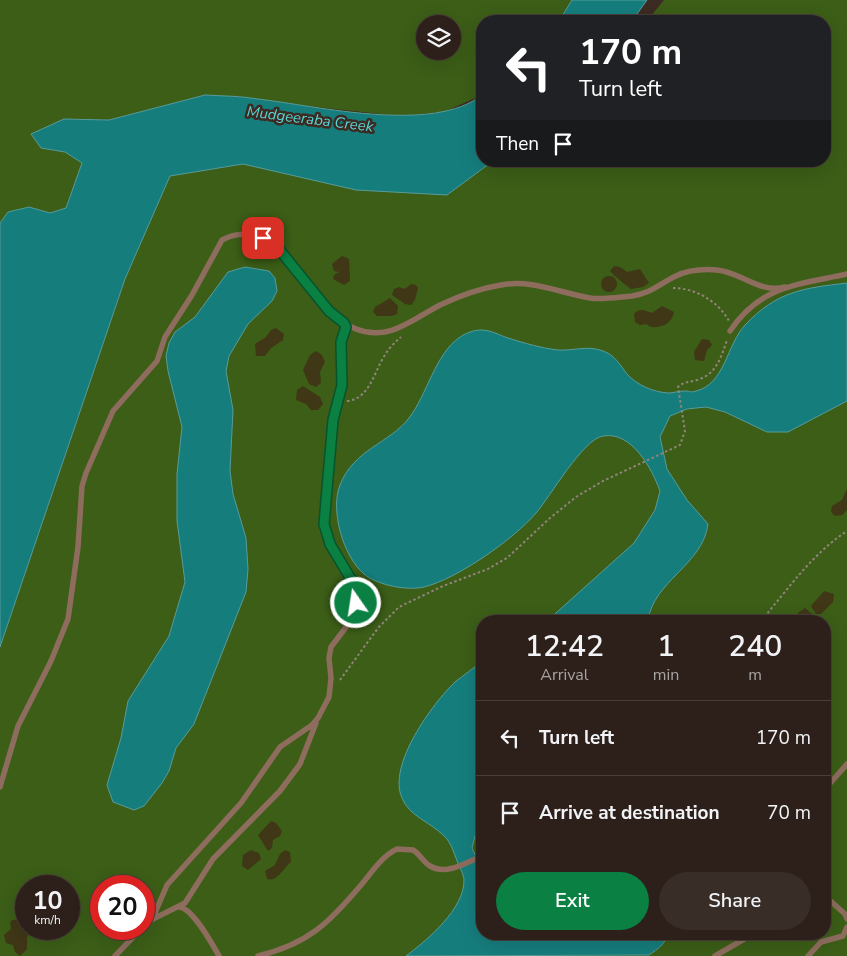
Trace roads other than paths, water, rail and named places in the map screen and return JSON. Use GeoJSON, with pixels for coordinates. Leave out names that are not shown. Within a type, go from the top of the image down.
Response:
{"type":"FeatureCollection","features":[{"type":"Feature","properties":{"kind":"lane"},"geometry":{"type":"LineString","coordinates":[[0,787],[18,726],[51,661],[68,619],[78,547],[82,486],[86,474],[114,411],[157,361],[165,337],[192,295],[216,246],[222,240],[231,235],[244,233],[263,238],[278,248],[329,311],[344,323],[358,329],[374,332],[412,324],[440,305],[501,285],[526,284],[547,287],[591,298],[634,296],[656,290],[676,276],[709,270],[736,274],[766,289],[775,290],[847,274]]}},
{"type":"Feature","properties":{"kind":"lane"},"geometry":{"type":"LineString","coordinates":[[730,330],[752,305],[784,287]]}},
{"type":"Feature","properties":{"kind":"lane"},"geometry":{"type":"LineString","coordinates":[[155,919],[179,907],[187,899],[213,859],[280,791],[292,776],[300,764],[318,718],[329,697],[329,658],[331,647],[353,618],[356,603],[352,581],[330,544],[324,524],[333,420],[342,385],[340,352],[341,342],[346,330],[344,323]]}},
{"type":"Feature","properties":{"kind":"lane"},"geometry":{"type":"LineString","coordinates":[[155,914],[167,885],[241,803],[280,746],[318,718]]}},
{"type":"Feature","properties":{"kind":"lane"},"geometry":{"type":"LineString","coordinates":[[831,782],[847,764]]}},
{"type":"Feature","properties":{"kind":"lane"},"geometry":{"type":"LineString","coordinates":[[258,956],[286,949],[314,933],[339,910],[382,861],[397,849],[413,850],[429,866],[442,870],[455,868],[476,859]]}},
{"type":"Feature","properties":{"kind":"lane"},"geometry":{"type":"LineString","coordinates":[[187,899],[188,910],[219,956]]}},
{"type":"Feature","properties":{"kind":"lane"},"geometry":{"type":"LineString","coordinates":[[831,901],[845,912],[847,919]]}},
{"type":"Feature","properties":{"kind":"lane"},"geometry":{"type":"LineString","coordinates":[[179,907],[188,910]]}},
{"type":"Feature","properties":{"kind":"lane"},"geometry":{"type":"LineString","coordinates":[[831,939],[843,936],[847,927]]}},
{"type":"Feature","properties":{"kind":"lane"},"geometry":{"type":"LineString","coordinates":[[115,956],[130,940]]}},
{"type":"Feature","properties":{"kind":"lane"},"geometry":{"type":"LineString","coordinates":[[715,956],[743,940]]}},
{"type":"Feature","properties":{"kind":"lane"},"geometry":{"type":"LineString","coordinates":[[808,956],[822,942],[829,940]]}},
{"type":"Feature","properties":{"kind":"water"},"geometry":{"type":"Polygon","coordinates":[[[572,0],[647,0],[636,15],[563,15],[572,0]]]}},
{"type":"Feature","properties":{"kind":"water","name":"Mudgeeraba Creek"},"geometry":{"type":"Polygon","coordinates":[[[205,95],[252,98],[342,111],[405,115],[435,113],[461,107],[476,98],[476,167],[485,167],[447,195],[356,190],[243,164],[170,176],[125,279],[0,647],[0,223],[8,212],[29,207],[50,213],[66,208],[82,163],[65,152],[41,148],[31,134],[64,119],[109,120],[205,95]]]}},
{"type":"Feature","properties":{"kind":"water"},"geometry":{"type":"Polygon","coordinates":[[[245,267],[269,271],[275,278],[277,291],[272,301],[248,324],[229,356],[226,371],[233,410],[230,471],[233,494],[246,538],[248,569],[246,592],[194,724],[176,748],[169,771],[162,783],[144,806],[134,810],[113,802],[107,785],[121,738],[128,701],[169,636],[185,582],[177,521],[177,474],[182,427],[166,356],[169,343],[175,332],[195,317],[228,272],[245,267]]]}},
{"type":"Feature","properties":{"kind":"water"},"geometry":{"type":"Polygon","coordinates":[[[847,283],[847,401],[788,432],[767,432],[725,412],[706,407],[687,409],[670,416],[660,437],[667,469],[687,500],[708,524],[704,538],[697,551],[659,595],[650,615],[554,615],[634,543],[655,510],[660,491],[652,472],[632,445],[623,439],[613,436],[603,436],[586,447],[536,513],[500,546],[468,567],[437,583],[417,588],[401,588],[384,584],[364,574],[350,556],[340,532],[337,507],[337,495],[346,473],[363,455],[401,427],[409,418],[444,354],[451,344],[462,336],[473,331],[485,330],[552,349],[597,349],[611,355],[631,378],[646,387],[668,393],[692,392],[706,387],[720,372],[739,333],[757,314],[780,298],[817,287],[847,283]]]}},
{"type":"Feature","properties":{"kind":"water"},"geometry":{"type":"Polygon","coordinates":[[[476,666],[476,835],[472,848],[476,857],[476,940],[665,940],[649,955],[406,956],[443,923],[452,912],[463,890],[463,874],[448,840],[438,830],[410,810],[402,798],[399,784],[406,752],[435,704],[455,682],[476,666]]]}}]}
